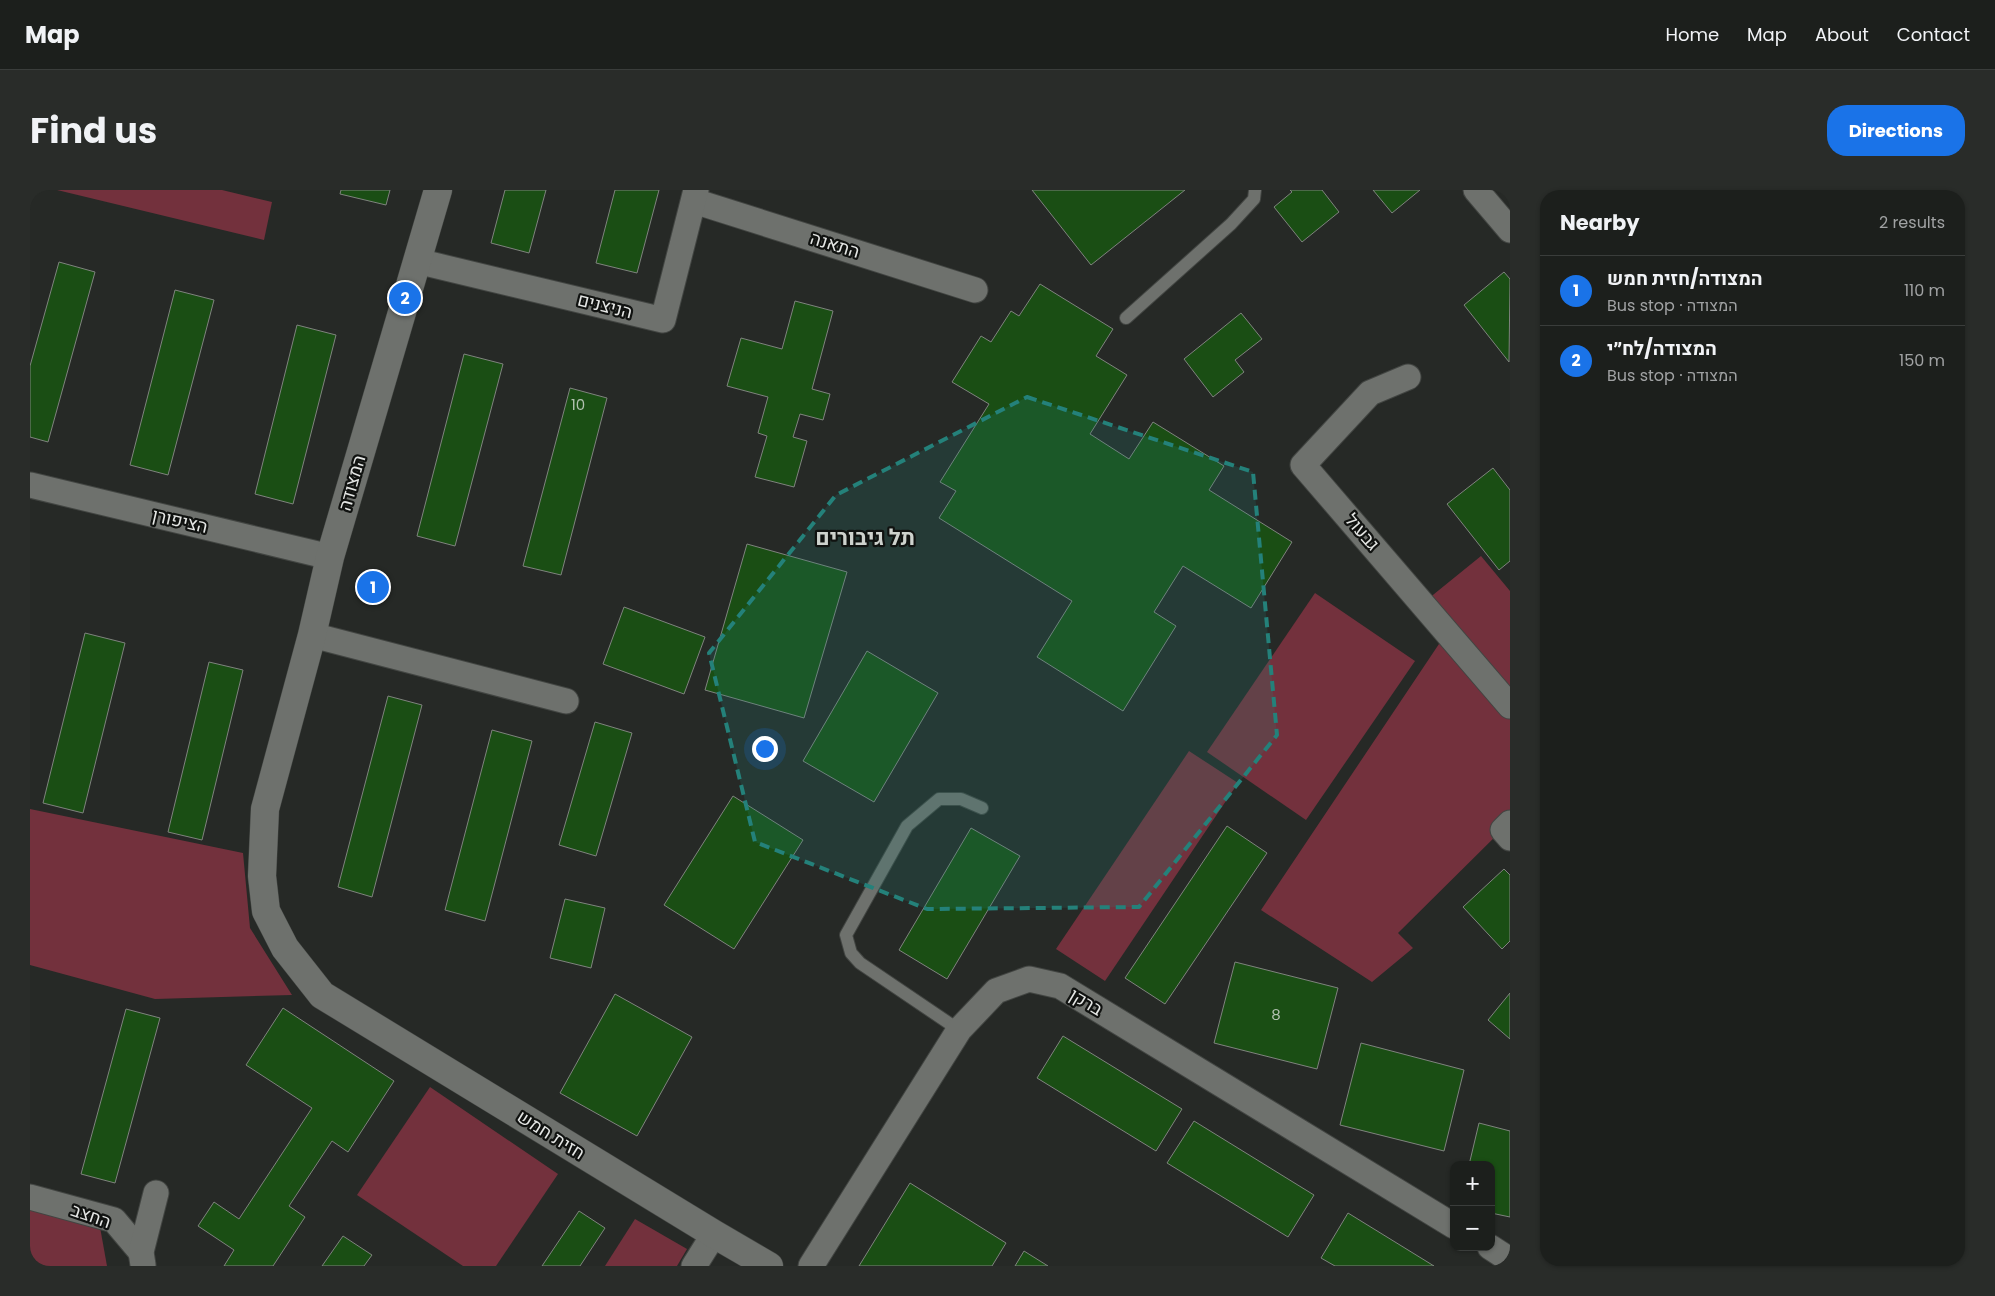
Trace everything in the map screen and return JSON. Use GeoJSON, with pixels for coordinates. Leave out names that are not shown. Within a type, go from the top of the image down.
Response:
{"type":"FeatureCollection","features":[{"type":"Feature","properties":{"kind":"street","name":"המצודה"},"geometry":{"type":"LineString","coordinates":[[273,909],[262,876],[265,809],[275,778],[312,635],[330,557],[438,190]]}},
{"type":"Feature","properties":{"kind":"street"},"geometry":{"type":"LineString","coordinates":[[1476,190],[1510,230]]}},
{"type":"Feature","properties":{"kind":"street","name":"הניצנים"},"geometry":{"type":"LineString","coordinates":[[417,261],[663,320],[695,195]]}},
{"type":"Feature","properties":{"kind":"street","name":"התאנה"},"geometry":{"type":"LineString","coordinates":[[695,195],[975,290]]}},
{"type":"Feature","properties":{"kind":"street","name":"גבעול"},"geometry":{"type":"LineString","coordinates":[[1408,377],[1370,393],[1303,465],[1510,706]]}},
{"type":"Feature","properties":{"kind":"street","name":"הציפורן"},"geometry":{"type":"LineString","coordinates":[[30,485],[330,557]]}},
{"type":"Feature","properties":{"kind":"street"},"geometry":{"type":"LineString","coordinates":[[312,635],[566,700]]}},
{"type":"Feature","properties":{"kind":"street","name":"חזית חמש"},"geometry":{"type":"LineString","coordinates":[[273,909],[297,941],[334,1002],[769,1266]]}},
{"type":"Feature","properties":{"kind":"street","name":"ברקן"},"geometry":{"type":"LineString","coordinates":[[811,1266],[959,1030],[996,991],[1029,979],[1060,986],[1450,1224]]}},
{"type":"Feature","properties":{"kind":"street","name":"החצב"},"geometry":{"type":"LineString","coordinates":[[142,1259],[156,1193]]}},
{"type":"Feature","properties":{"kind":"street","name":"החצב"},"geometry":{"type":"LineString","coordinates":[[30,1197],[114,1220],[142,1259]]}},
{"type":"Feature","properties":{"kind":"street"},"geometry":{"type":"LineString","coordinates":[[694,1266],[714,1234]]}},
{"type":"Feature","properties":{"kind":"street"},"geometry":{"type":"LineString","coordinates":[[1495,1250],[1510,1260]]}},
{"type":"Feature","properties":{"kind":"lane"},"geometry":{"type":"LineString","coordinates":[[1126,318],[1231,224],[1254,199],[1255,190]]}},
{"type":"Feature","properties":{"kind":"lane"},"geometry":{"type":"LineString","coordinates":[[959,1030],[860,963],[851,953],[846,935],[907,826],[939,799],[961,799],[982,808]]}},
{"type":"Feature","properties":{"kind":"highlighted area"},"geometry":{"type":"Polygon","coordinates":[[[1027,397],[1253,472],[1277,735],[1139,907],[927,909],[755,842],[709,653],[836,495],[1027,397]]]}},
{"type":"Feature","properties":{"kind":"shaded area"},"geometry":{"type":"Polygon","coordinates":[[[57,190],[222,190],[272,202],[264,240],[57,190]]]}},
{"type":"Feature","properties":{"kind":"shaded area"},"geometry":{"type":"Polygon","coordinates":[[[1481,556],[1510,591],[1510,822],[1398,933],[1413,948],[1372,982],[1261,910],[1447,632],[1423,603],[1481,556]]]}},
{"type":"Feature","properties":{"kind":"shaded area"},"geometry":{"type":"Polygon","coordinates":[[[1315,593],[1415,661],[1306,820],[1207,752],[1315,593]]]}},
{"type":"Feature","properties":{"kind":"shaded area"},"geometry":{"type":"Polygon","coordinates":[[[1189,751],[1238,783],[1105,981],[1056,949],[1189,751]]]}},
{"type":"Feature","properties":{"kind":"shaded area"},"geometry":{"type":"Polygon","coordinates":[[[30,809],[243,853],[250,928],[292,995],[155,999],[30,965],[30,809]]]}},
{"type":"Feature","properties":{"kind":"shaded area"},"geometry":{"type":"Polygon","coordinates":[[[430,1087],[558,1174],[496,1266],[463,1266],[357,1195],[430,1087]]]}},
{"type":"Feature","properties":{"kind":"shaded area"},"geometry":{"type":"Polygon","coordinates":[[[30,1197],[98,1216],[107,1266],[30,1266],[30,1197]]]}},
{"type":"Feature","properties":{"kind":"shaded area"},"geometry":{"type":"Polygon","coordinates":[[[635,1219],[687,1249],[677,1266],[605,1266],[635,1219]]]}},
{"type":"Feature","properties":{"kind":"building"},"geometry":{"type":"Polygon","coordinates":[[[341,190],[390,190],[386,205],[340,194],[341,190]]]}},
{"type":"Feature","properties":{"kind":"building"},"geometry":{"type":"Polygon","coordinates":[[[505,190],[546,190],[529,253],[491,243],[505,190]]]}},
{"type":"Feature","properties":{"kind":"building"},"geometry":{"type":"Polygon","coordinates":[[[615,190],[659,190],[637,273],[596,263],[615,190]]]}},
{"type":"Feature","properties":{"kind":"building"},"geometry":{"type":"Polygon","coordinates":[[[1032,190],[1185,190],[1091,265],[1032,190]]]}},
{"type":"Feature","properties":{"kind":"building"},"geometry":{"type":"Polygon","coordinates":[[[1290,190],[1322,190],[1339,212],[1302,242],[1274,207],[1292,192],[1290,190]]]}},
{"type":"Feature","properties":{"kind":"building"},"geometry":{"type":"Polygon","coordinates":[[[1373,190],[1420,190],[1392,213],[1373,190]]]}},
{"type":"Feature","properties":{"kind":"building"},"geometry":{"type":"Polygon","coordinates":[[[59,262],[95,272],[48,442],[30,437],[30,366],[59,262]]]}},
{"type":"Feature","properties":{"kind":"building"},"geometry":{"type":"Polygon","coordinates":[[[1504,272],[1510,279],[1509,362],[1464,305],[1504,272]]]}},
{"type":"Feature","properties":{"kind":"building"},"geometry":{"type":"Polygon","coordinates":[[[1040,284],[1113,329],[1096,356],[1127,375],[1090,434],[1129,459],[1153,422],[1224,466],[1209,490],[1292,542],[1251,608],[1183,566],[1154,612],[1176,626],[1123,711],[1037,657],[1072,601],[939,518],[956,491],[940,482],[989,404],[952,382],[981,336],[991,342],[1011,311],[1019,316],[1040,284]]]}},
{"type":"Feature","properties":{"kind":"building"},"geometry":{"type":"Polygon","coordinates":[[[175,290],[214,300],[168,475],[130,465],[175,290]]]}},
{"type":"Feature","properties":{"kind":"building"},"geometry":{"type":"Polygon","coordinates":[[[795,301],[833,311],[812,389],[830,394],[823,420],[800,414],[793,437],[807,441],[794,487],[755,477],[767,436],[758,433],[768,397],[727,386],[741,338],[782,349],[795,301]]]}},
{"type":"Feature","properties":{"kind":"building"},"geometry":{"type":"Polygon","coordinates":[[[1241,313],[1262,339],[1235,360],[1244,372],[1213,397],[1184,359],[1241,313]]]}},
{"type":"Feature","properties":{"kind":"building"},"geometry":{"type":"Polygon","coordinates":[[[297,325],[336,335],[293,504],[255,494],[297,325]]]}},
{"type":"Feature","properties":{"kind":"building"},"geometry":{"type":"Polygon","coordinates":[[[464,354],[503,364],[455,546],[417,536],[464,354]]]}},
{"type":"Feature","properties":{"kind":"building"},"geometry":{"type":"Polygon","coordinates":[[[570,388],[607,398],[561,575],[523,566],[570,388]]]}},
{"type":"Feature","properties":{"kind":"building"},"geometry":{"type":"Polygon","coordinates":[[[1493,468],[1510,490],[1510,561],[1499,570],[1447,504],[1493,468]]]}},
{"type":"Feature","properties":{"kind":"building"},"geometry":{"type":"Polygon","coordinates":[[[747,544],[847,572],[804,718],[705,690],[747,544]]]}},
{"type":"Feature","properties":{"kind":"building"},"geometry":{"type":"Polygon","coordinates":[[[624,607],[705,637],[684,694],[603,664],[624,607]]]}},
{"type":"Feature","properties":{"kind":"building"},"geometry":{"type":"Polygon","coordinates":[[[85,633],[125,643],[83,813],[43,803],[85,633]]]}},
{"type":"Feature","properties":{"kind":"building"},"geometry":{"type":"Polygon","coordinates":[[[867,651],[938,693],[874,802],[803,761],[867,651]]]}},
{"type":"Feature","properties":{"kind":"building"},"geometry":{"type":"Polygon","coordinates":[[[209,662],[243,670],[202,840],[168,832],[209,662]]]}},
{"type":"Feature","properties":{"kind":"building"},"geometry":{"type":"Polygon","coordinates":[[[388,696],[422,705],[372,897],[338,887],[388,696]]]}},
{"type":"Feature","properties":{"kind":"building"},"geometry":{"type":"Polygon","coordinates":[[[595,722],[632,733],[596,856],[559,845],[595,722]]]}},
{"type":"Feature","properties":{"kind":"building"},"geometry":{"type":"Polygon","coordinates":[[[492,730],[532,741],[485,921],[445,910],[492,730]]]}},
{"type":"Feature","properties":{"kind":"building"},"geometry":{"type":"Polygon","coordinates":[[[733,796],[803,840],[734,949],[664,905],[733,796]]]}},
{"type":"Feature","properties":{"kind":"building"},"geometry":{"type":"Polygon","coordinates":[[[1227,826],[1267,853],[1165,1004],[1125,978],[1227,826]]]}},
{"type":"Feature","properties":{"kind":"building"},"geometry":{"type":"Polygon","coordinates":[[[971,828],[1020,856],[947,979],[899,950],[971,828]]]}},
{"type":"Feature","properties":{"kind":"building"},"geometry":{"type":"Polygon","coordinates":[[[1504,869],[1510,875],[1510,941],[1502,949],[1463,907],[1504,869]]]}},
{"type":"Feature","properties":{"kind":"building"},"geometry":{"type":"Polygon","coordinates":[[[565,899],[605,908],[591,968],[550,958],[565,899]]]}},
{"type":"Feature","properties":{"kind":"building"},"geometry":{"type":"Polygon","coordinates":[[[1235,962],[1338,988],[1317,1069],[1214,1043],[1235,962]]]}},
{"type":"Feature","properties":{"kind":"building"},"geometry":{"type":"Polygon","coordinates":[[[1510,993],[1510,1039],[1488,1020],[1510,993]]]}},
{"type":"Feature","properties":{"kind":"building"},"geometry":{"type":"Polygon","coordinates":[[[615,994],[692,1037],[637,1136],[560,1093],[615,994]]]}},
{"type":"Feature","properties":{"kind":"building"},"geometry":{"type":"Polygon","coordinates":[[[283,1008],[394,1081],[348,1152],[332,1141],[289,1206],[305,1217],[273,1266],[224,1266],[234,1250],[198,1226],[214,1202],[239,1219],[312,1108],[246,1065],[283,1008]]]}},
{"type":"Feature","properties":{"kind":"building"},"geometry":{"type":"Polygon","coordinates":[[[126,1009],[160,1018],[115,1183],[81,1174],[126,1009]]]}},
{"type":"Feature","properties":{"kind":"building"},"geometry":{"type":"Polygon","coordinates":[[[1063,1036],[1182,1109],[1156,1151],[1037,1078],[1063,1036]]]}},
{"type":"Feature","properties":{"kind":"building"},"geometry":{"type":"Polygon","coordinates":[[[1361,1043],[1464,1070],[1444,1151],[1340,1125],[1361,1043]]]}},
{"type":"Feature","properties":{"kind":"building"},"geometry":{"type":"Polygon","coordinates":[[[1194,1121],[1314,1195],[1288,1237],[1167,1163],[1194,1121]]]}},
{"type":"Feature","properties":{"kind":"building"},"geometry":{"type":"Polygon","coordinates":[[[1479,1123],[1510,1131],[1510,1217],[1495,1214],[1495,1161],[1470,1161],[1479,1123]]]}},
{"type":"Feature","properties":{"kind":"building"},"geometry":{"type":"Polygon","coordinates":[[[910,1183],[1006,1243],[992,1266],[859,1266],[910,1183]]]}},
{"type":"Feature","properties":{"kind":"building"},"geometry":{"type":"Polygon","coordinates":[[[579,1211],[605,1228],[580,1266],[542,1266],[579,1211]]]}},
{"type":"Feature","properties":{"kind":"building"},"geometry":{"type":"Polygon","coordinates":[[[1348,1213],[1434,1266],[1335,1266],[1321,1258],[1348,1213]]]}},
{"type":"Feature","properties":{"kind":"building"},"geometry":{"type":"Polygon","coordinates":[[[343,1236],[372,1255],[364,1266],[322,1266],[343,1236]]]}},
{"type":"Feature","properties":{"kind":"building"},"geometry":{"type":"Polygon","coordinates":[[[1024,1251],[1048,1266],[1015,1266],[1024,1251]]]}},
{"type":"Feature","properties":{"kind":"place","name":"המצודה/לח״י"},"geometry":{"type":"Point","coordinates":[405,298]}},
{"type":"Feature","properties":{"kind":"place","name":"המצודה/חזית חמש"},"geometry":{"type":"Point","coordinates":[373,587]}},
{"type":"Feature","properties":{"kind":"district","name":"תל גיבורים"},"geometry":{"type":"Point","coordinates":[865,537]}}]}
